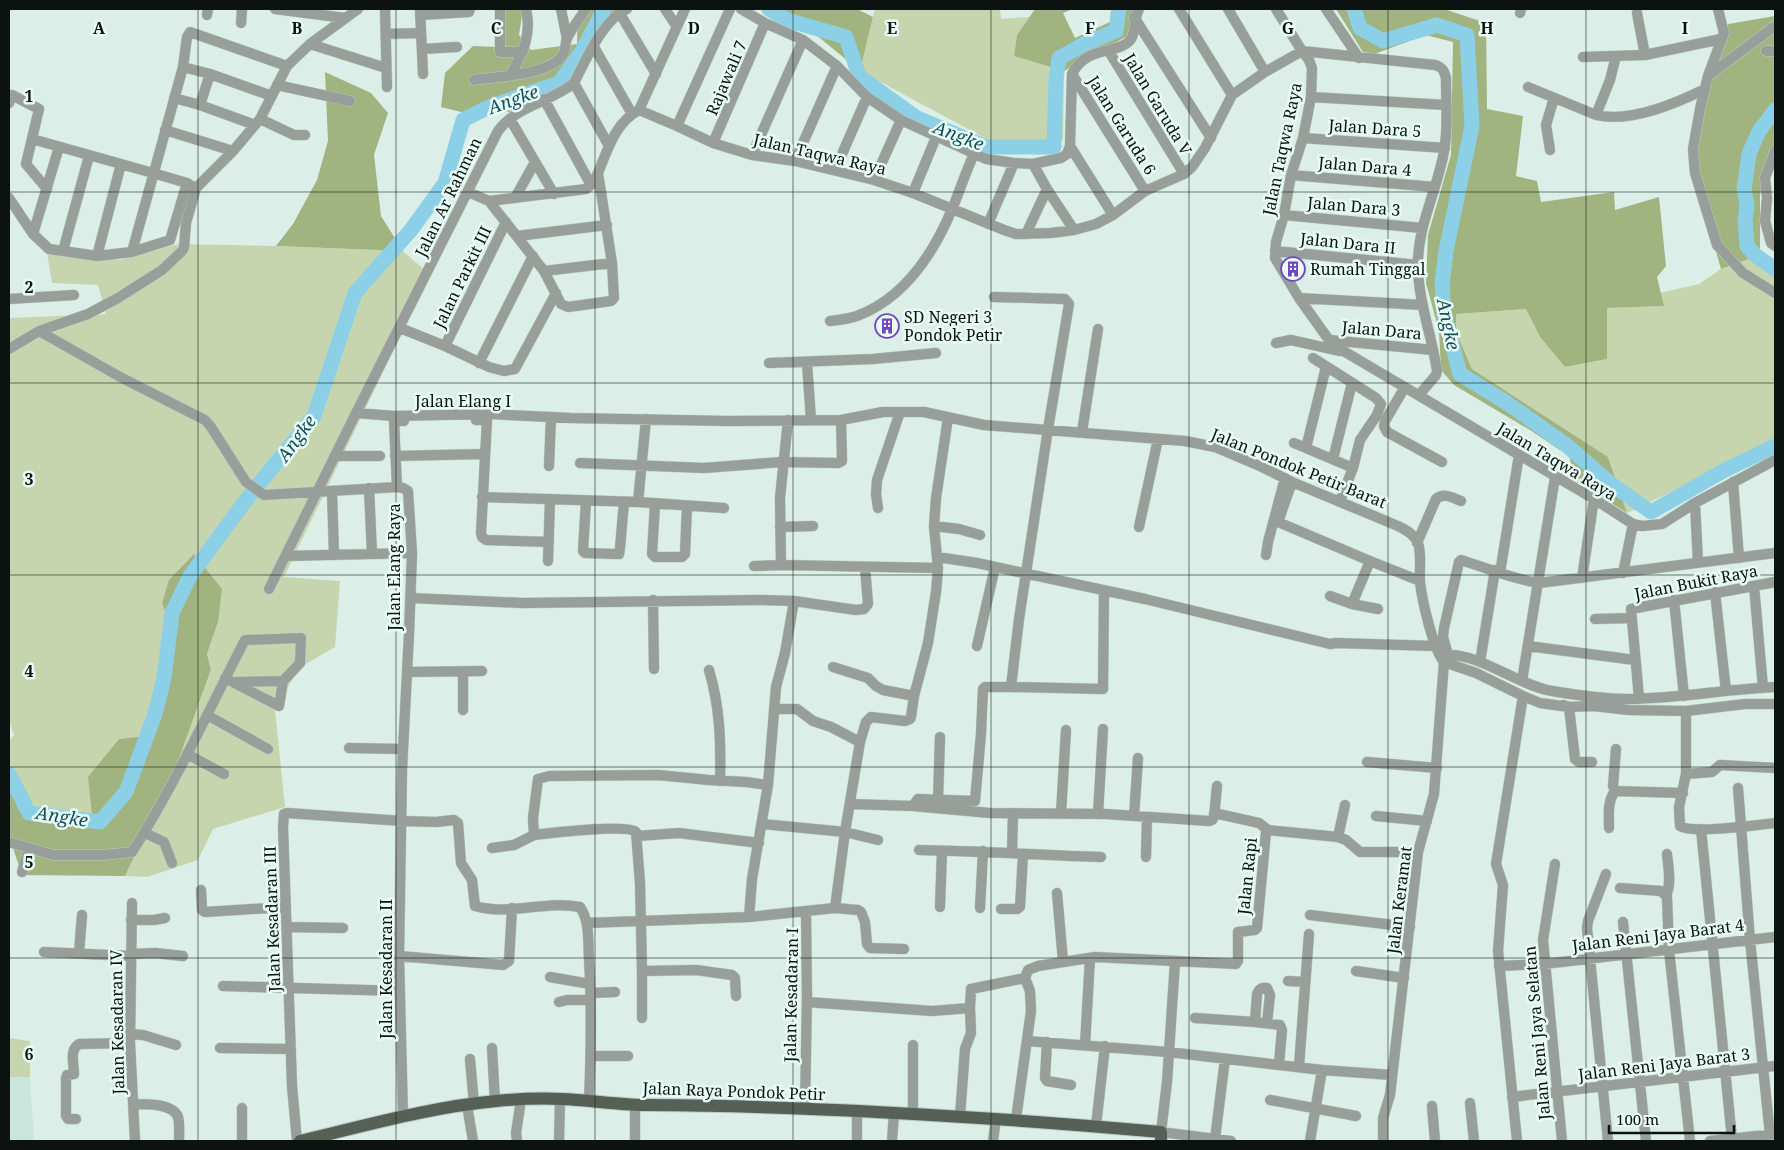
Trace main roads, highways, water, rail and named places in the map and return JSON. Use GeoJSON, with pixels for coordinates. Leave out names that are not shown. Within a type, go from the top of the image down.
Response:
{"type":"FeatureCollection","features":[{"type":"Feature","properties":{"kind":"main road","name":"Jalan Raya Pondok Petir"},"geometry":{"type":"LineString","coordinates":[[298,1141],[403,1117],[470,1105],[495,1101],[560,1099],[635,1105],[706,1105],[1016,1119],[1096,1126],[1161,1137]]}},
{"type":"Feature","properties":{"kind":"waterway","name":"Angke"},"geometry":{"type":"LineString","coordinates":[[9,774],[29,813],[100,822],[126,792],[155,714],[164,678],[172,613],[190,576],[246,500],[314,416],[355,293],[411,230],[445,183],[463,120],[489,107],[559,83],[581,53],[604,9]]}},
{"type":"Feature","properties":{"kind":"waterway","name":"Angke"},"geometry":{"type":"LineString","coordinates":[[769,9],[787,20],[846,37],[859,76],[917,118],[986,147],[1054,147],[1056,78],[1059,58],[1086,43],[1116,31],[1119,9]]}},
{"type":"Feature","properties":{"kind":"waterway","name":"Angke"},"geometry":{"type":"LineString","coordinates":[[1354,9],[1360,28],[1383,41],[1437,25],[1467,35],[1472,126],[1446,251],[1442,285],[1444,313],[1460,374],[1507,403],[1565,444],[1610,483],[1651,512],[1725,470],[1775,446]]}},
{"type":"Feature","properties":{"kind":"waterway","name":"Angke"},"geometry":{"type":"LineString","coordinates":[[1775,110],[1759,131],[1749,154],[1744,189],[1747,205],[1745,221],[1747,246],[1755,255],[1775,269]]}},
{"type":"Feature","properties":{"kind":"place","name":"Rumah Tinggal"},"geometry":{"type":"Point","coordinates":[1293,269]}},
{"type":"Feature","properties":{"kind":"place","name":"SD Negeri 3 Pondok Petir"},"geometry":{"type":"Point","coordinates":[887,326]}}]}
